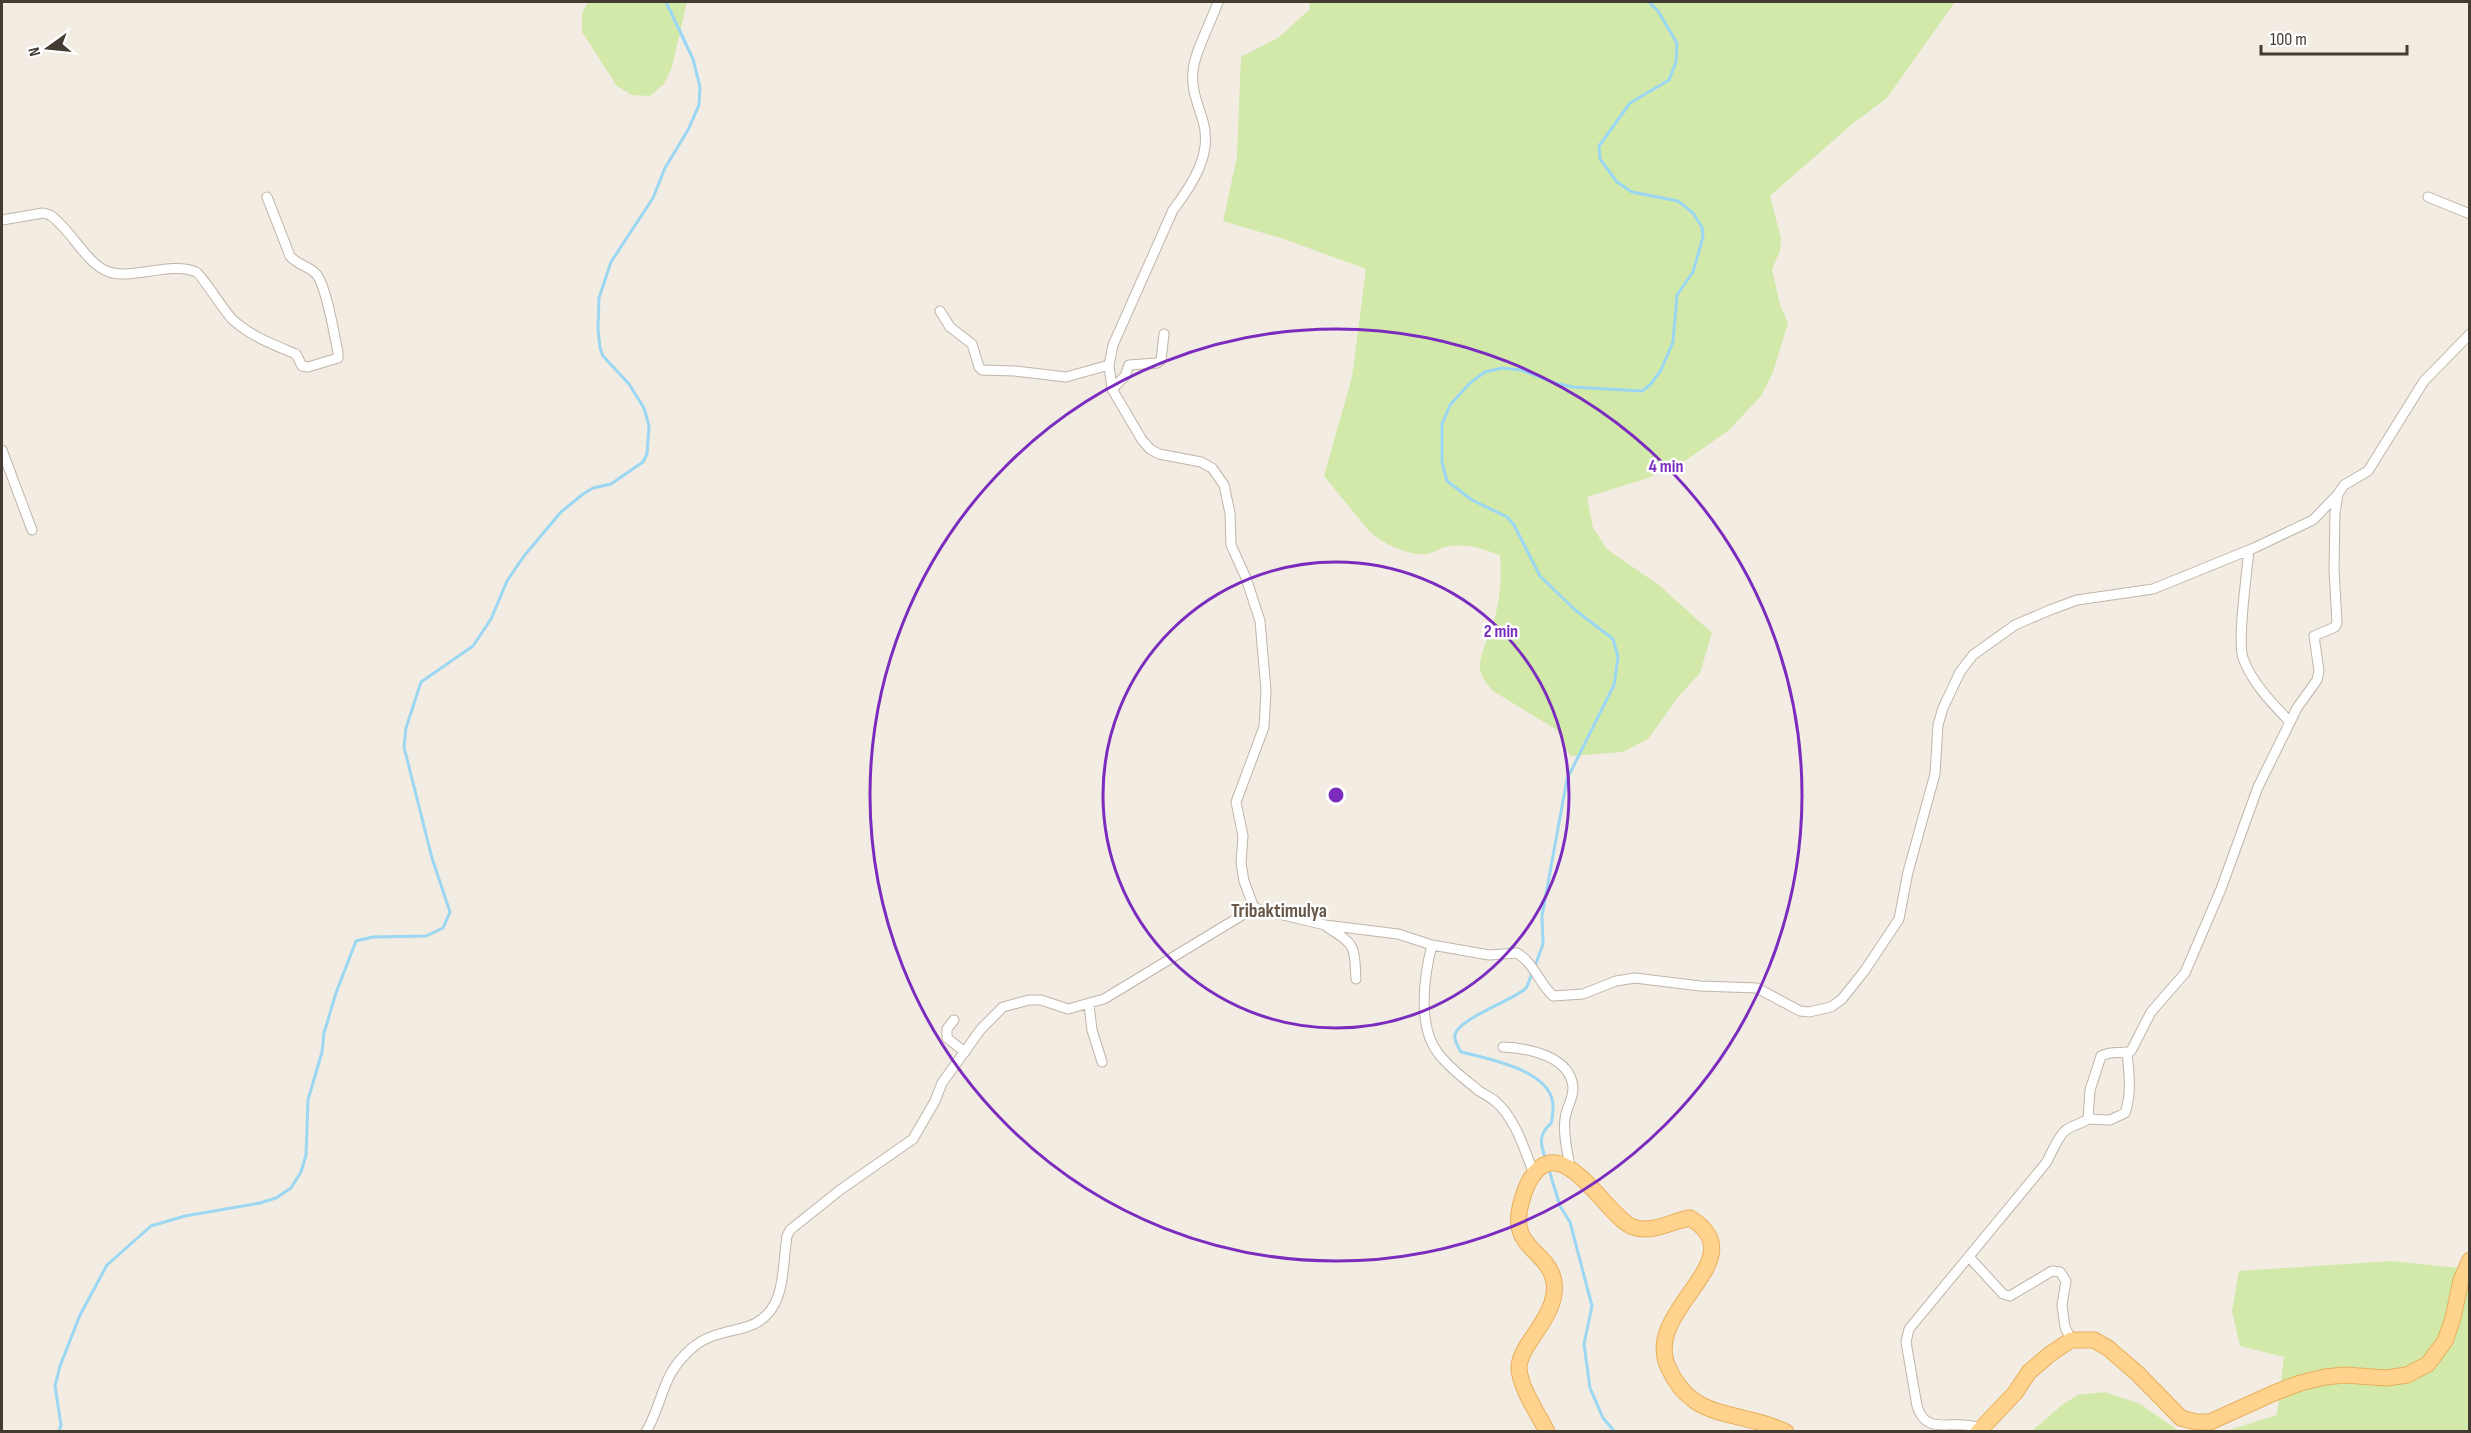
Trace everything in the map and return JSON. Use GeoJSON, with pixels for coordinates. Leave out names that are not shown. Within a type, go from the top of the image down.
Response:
{"type":"FeatureCollection","features":[{"type":"Feature","properties":{"kind":"main road"},"geometry":{"type":"LineString","coordinates":[[1547,1431],[1523,1383],[1519,1368],[1523,1356],[1549,1312],[1554,1293],[1554,1282],[1547,1263],[1527,1242],[1519,1224],[1526,1189],[1534,1174],[1549,1164],[1570,1166],[1622,1222],[1647,1230],[1690,1218],[1700,1224],[1708,1234],[1712,1256],[1700,1280],[1679,1306],[1668,1326],[1663,1344],[1665,1364],[1682,1390],[1696,1402],[1713,1410],[1773,1425],[1786,1431]]}},
{"type":"Feature","properties":{"kind":"main road"},"geometry":{"type":"LineString","coordinates":[[1980,1430],[2015,1393],[2029,1372],[2071,1340],[2094,1340],[2108,1348],[2138,1374],[2181,1418],[2196,1422],[2210,1422],[2300,1383],[2345,1375],[2398,1377],[2418,1371],[2428,1364],[2445,1341],[2454,1318],[2461,1280],[2469,1260]]}},
{"type":"Feature","properties":{"kind":"street"},"geometry":{"type":"LineString","coordinates":[[1218,2],[1193,69],[1193,87],[1204,122],[1204,155],[1188,190],[1173,210],[1113,345],[1109,366],[1112,388],[1142,440],[1150,449],[1166,457],[1201,462],[1212,468],[1226,493],[1230,513],[1231,545],[1246,578],[1260,621],[1266,690],[1264,727],[1236,802],[1243,836],[1241,863],[1244,881],[1254,909]]}},
{"type":"Feature","properties":{"kind":"street"},"geometry":{"type":"LineString","coordinates":[[2428,197],[2469,214]]}},
{"type":"Feature","properties":{"kind":"street"},"geometry":{"type":"LineString","coordinates":[[2,220],[47,214],[55,219],[100,268],[114,274],[155,270],[195,272],[201,276],[215,298],[233,319],[278,348],[296,354],[302,366],[333,361],[338,357],[338,352],[319,279],[313,271],[290,256],[267,198]]}},
{"type":"Feature","properties":{"kind":"street"},"geometry":{"type":"LineString","coordinates":[[940,311],[950,327],[972,344],[980,369],[984,371],[1015,371],[1066,377],[1109,366]]}},
{"type":"Feature","properties":{"kind":"street"},"geometry":{"type":"LineString","coordinates":[[1112,388],[1125,376],[1129,365],[1157,363],[1161,360],[1164,334]]}},
{"type":"Feature","properties":{"kind":"street"},"geometry":{"type":"LineString","coordinates":[[646,1431],[665,1381],[677,1363],[694,1346],[713,1335],[758,1324],[770,1313],[777,1300],[787,1236],[790,1230],[831,1197],[914,1138],[935,1101],[942,1083],[981,1029],[1003,1007],[1013,1003],[1041,1000],[1068,1009],[1089,1004],[1127,987],[1254,909],[1325,925],[1398,934],[1432,945],[1489,955],[1517,953],[1529,964],[1543,987],[1553,996],[1583,994],[1616,981],[1635,978],[1700,986],[1757,988],[1800,1011],[1809,1012],[1831,1007],[1842,999],[1865,970],[1899,918],[1908,872],[1935,774],[1938,725],[1943,708],[1960,672],[1973,655],[2016,625],[2050,610],[2077,600],[2153,589],[2249,550],[2313,520],[2344,485],[2368,471],[2424,381],[2469,334]]}},
{"type":"Feature","properties":{"kind":"street"},"geometry":{"type":"LineString","coordinates":[[2,450],[32,530]]}},
{"type":"Feature","properties":{"kind":"street"},"geometry":{"type":"LineString","coordinates":[[2088,1119],[2090,1090],[2101,1056],[2115,1050],[2127,1052],[2133,1048],[2151,1012],[2185,973],[2221,889],[2258,788],[2290,722],[2317,680],[2319,671],[2314,636],[2335,627],[2337,623],[2334,569],[2335,513],[2338,494]]}},
{"type":"Feature","properties":{"kind":"street"},"geometry":{"type":"LineString","coordinates":[[2249,550],[2242,652],[2250,672],[2262,690],[2290,722]]}},
{"type":"Feature","properties":{"kind":"street"},"geometry":{"type":"LineString","coordinates":[[1325,925],[1348,940],[1353,947],[1356,979]]}},
{"type":"Feature","properties":{"kind":"street"},"geometry":{"type":"LineString","coordinates":[[1432,945],[1425,1002],[1427,1031],[1431,1042],[1438,1054],[1449,1064],[1479,1090],[1496,1101],[1518,1132],[1534,1174]]}},
{"type":"Feature","properties":{"kind":"street"},"geometry":{"type":"LineString","coordinates":[[1089,1004],[1092,1030],[1102,1062]]}},
{"type":"Feature","properties":{"kind":"street"},"geometry":{"type":"LineString","coordinates":[[954,1020],[947,1029],[947,1038],[965,1052]]}},
{"type":"Feature","properties":{"kind":"street"},"geometry":{"type":"LineString","coordinates":[[1503,1047],[1537,1051],[1557,1062],[1570,1078],[1572,1092],[1564,1118],[1570,1166]]}},
{"type":"Feature","properties":{"kind":"street"},"geometry":{"type":"LineString","coordinates":[[1980,1430],[1963,1425],[1940,1427],[1933,1425],[1921,1414],[1917,1406],[1906,1342],[1910,1329],[2046,1163],[2059,1137],[2067,1129],[2080,1125],[2088,1119],[2110,1120],[2125,1113],[2129,1102],[2130,1085],[2127,1052]]}},
{"type":"Feature","properties":{"kind":"street"},"geometry":{"type":"LineString","coordinates":[[1970,1258],[2003,1294],[2010,1296],[2052,1271],[2060,1272],[2066,1281],[2062,1305],[2065,1327],[2071,1340]]}},
{"type":"Feature","properties":{"kind":"green space"},"geometry":{"type":"Polygon","coordinates":[[[588,2],[687,2],[672,67],[664,84],[650,96],[632,95],[617,86],[582,32],[582,13],[588,2]]]}},
{"type":"Feature","properties":{"kind":"green space"},"geometry":{"type":"Polygon","coordinates":[[[1309,2],[1955,2],[1887,98],[1851,125],[1770,196],[1781,238],[1780,251],[1772,269],[1780,305],[1788,323],[1773,372],[1761,396],[1729,430],[1682,463],[1648,478],[1587,497],[1593,528],[1607,549],[1660,586],[1712,633],[1700,673],[1678,697],[1648,739],[1623,752],[1570,756],[1557,730],[1493,691],[1484,680],[1480,662],[1499,600],[1500,556],[1466,546],[1445,547],[1427,554],[1412,553],[1397,548],[1370,532],[1324,476],[1352,377],[1366,269],[1284,239],[1223,221],[1237,157],[1241,57],[1278,38],[1310,9],[1309,2]]]}},
{"type":"Feature","properties":{"kind":"green space"},"geometry":{"type":"Polygon","coordinates":[[[2391,1261],[2469,1269],[2469,1431],[2223,1432],[2277,1415],[2284,1357],[2240,1346],[2232,1311],[2239,1271],[2391,1261]]]}},
{"type":"Feature","properties":{"kind":"green space"},"geometry":{"type":"Polygon","coordinates":[[[2105,1392],[2140,1404],[2179,1431],[2032,1431],[2062,1405],[2078,1395],[2105,1392]]]}},
{"type":"Feature","properties":{"kind":"waterway"},"geometry":{"type":"LineString","coordinates":[[59,1432],[61,1425],[55,1386],[60,1366],[80,1315],[107,1265],[151,1226],[185,1216],[260,1203],[276,1198],[291,1188],[301,1172],[306,1155],[308,1100],[322,1052],[324,1033],[336,993],[356,941],[373,937],[426,936],[443,928],[450,912],[432,858],[404,747],[406,728],[421,682],[473,646],[491,619],[507,581],[524,556],[561,512],[593,488],[611,484],[643,462],[647,454],[649,426],[644,408],[629,384],[603,356],[600,348],[599,298],[611,262],[653,198],[665,168],[688,130],[699,105],[700,87],[693,59],[666,2]]}},
{"type":"Feature","properties":{"kind":"waterway"},"geometry":{"type":"LineString","coordinates":[[1535,966],[1543,944],[1542,916],[1567,779],[1614,685],[1618,657],[1613,639],[1574,609],[1540,576],[1514,525],[1507,517],[1472,500],[1447,481],[1442,462],[1442,424],[1450,405],[1470,383],[1485,372],[1502,368],[1521,370],[1573,387],[1642,391],[1650,385],[1661,370],[1673,342],[1677,295],[1693,272],[1703,237],[1702,227],[1693,213],[1678,201],[1632,192],[1617,182],[1600,159],[1599,146],[1630,103],[1669,80],[1676,62],[1677,43],[1658,11],[1649,2]]}},
{"type":"Feature","properties":{"kind":"waterway"},"geometry":{"type":"LineString","coordinates":[[1532,972],[1525,989],[1465,1023],[1458,1029],[1455,1037],[1461,1052],[1519,1069],[1544,1085],[1551,1096],[1553,1109],[1552,1122],[1545,1129],[1542,1138],[1546,1161]]}},
{"type":"Feature","properties":{"kind":"waterway"},"geometry":{"type":"LineString","coordinates":[[1549,1170],[1560,1206],[1570,1222],[1592,1306],[1584,1344],[1590,1388],[1603,1418],[1615,1432]]}},
{"type":"Feature","properties":{"kind":"district","name":"Tribaktimulya"},"geometry":{"type":"Point","coordinates":[1279,910]}}]}
